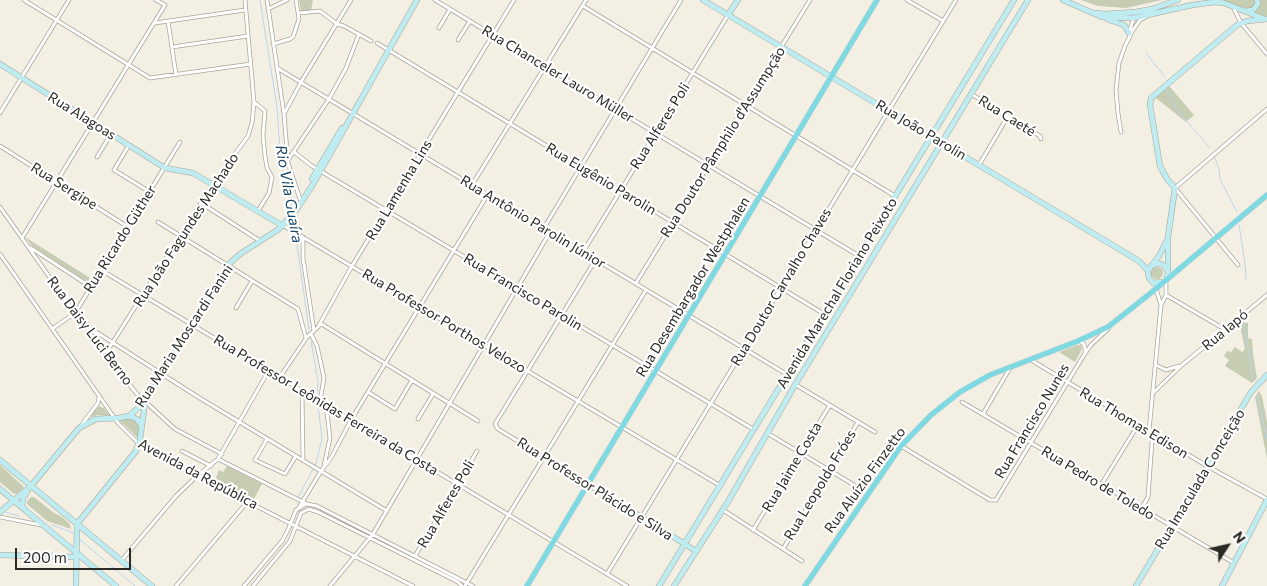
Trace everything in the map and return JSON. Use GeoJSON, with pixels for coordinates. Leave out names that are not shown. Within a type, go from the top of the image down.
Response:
{"type":"FeatureCollection","features":[{"type":"Feature","properties":{"kind":"main road","name":"Rua Maria Moscardi Fanini"},"geometry":{"type":"LineString","coordinates":[[79,428],[96,419],[115,419],[129,416],[145,402],[228,266],[240,254],[283,226],[290,219],[319,170],[338,132],[352,113],[417,0]]}},
{"type":"Feature","properties":{"kind":"main road","name":"Rua João Parolin"},"geometry":{"type":"LineString","coordinates":[[703,0],[1139,261],[1148,271]]}},
{"type":"Feature","properties":{"kind":"main road","name":"Rua Alferes Poli"},"geometry":{"type":"LineString","coordinates":[[728,15],[738,0]]}},
{"type":"Feature","properties":{"kind":"main road","name":"Rua Desembargador Westphalen"},"geometry":{"type":"LineString","coordinates":[[527,586],[877,0]]}},
{"type":"Feature","properties":{"kind":"main road","name":"Avenida Marechal Floriano Peixoto"},"geometry":{"type":"LineString","coordinates":[[659,586],[1014,0]]}},
{"type":"Feature","properties":{"kind":"main road","name":"Avenida Marechal Floriano Peixoto"},"geometry":{"type":"LineString","coordinates":[[674,586],[723,510],[795,384],[1028,0]]}},
{"type":"Feature","properties":{"kind":"main road"},"geometry":{"type":"LineString","coordinates":[[1063,0],[1124,25],[1129,33]]}},
{"type":"Feature","properties":{"kind":"main road"},"geometry":{"type":"LineString","coordinates":[[1102,17],[1135,15],[1178,0]]}},
{"type":"Feature","properties":{"kind":"main road"},"geometry":{"type":"LineString","coordinates":[[1235,8],[1247,11],[1253,10],[1258,4],[1257,0]]}},
{"type":"Feature","properties":{"kind":"main road"},"geometry":{"type":"LineString","coordinates":[[1087,11],[1104,14],[1147,15],[1208,2],[1224,3],[1253,16],[1267,19]]}},
{"type":"Feature","properties":{"kind":"main road"},"geometry":{"type":"LineString","coordinates":[[1168,237],[1154,264],[1148,271],[1149,278],[1153,282],[1164,281],[1168,277],[1168,237],[1175,188],[1163,173],[1159,161],[1150,105],[1151,98],[1241,23],[1267,19]]}},
{"type":"Feature","properties":{"kind":"main road","name":"Rua Alagoas"},"geometry":{"type":"LineString","coordinates":[[0,64],[165,168]]}},
{"type":"Feature","properties":{"kind":"main road"},"geometry":{"type":"LineString","coordinates":[[939,125],[943,131],[949,130]]}},
{"type":"Feature","properties":{"kind":"main road","name":"Rua Professor Porthos Velozo"},"geometry":{"type":"LineString","coordinates":[[165,168],[193,173],[283,226]]}},
{"type":"Feature","properties":{"kind":"main road","name":"Rua Francisco Nunes"},"geometry":{"type":"LineString","coordinates":[[1116,321],[1267,195]]}},
{"type":"Feature","properties":{"kind":"main road","name":"Rua João Parolin"},"geometry":{"type":"LineString","coordinates":[[1139,261],[1154,264]]}},
{"type":"Feature","properties":{"kind":"main road"},"geometry":{"type":"LineString","coordinates":[[1154,264],[1164,265],[1168,270]]}},
{"type":"Feature","properties":{"kind":"main road","name":"Rua Aluízio Finzetto"},"geometry":{"type":"LineString","coordinates":[[805,586],[900,446],[931,415],[960,392],[990,375],[1078,341],[1116,321]]}},
{"type":"Feature","properties":{"kind":"main road","name":"Rua Imaculada Conceição"},"geometry":{"type":"LineString","coordinates":[[1136,586],[1251,392],[1267,375]]}},
{"type":"Feature","properties":{"kind":"main road"},"geometry":{"type":"LineString","coordinates":[[76,586],[77,527],[128,462],[139,444],[145,402]]}},
{"type":"Feature","properties":{"kind":"main road"},"geometry":{"type":"LineString","coordinates":[[129,416],[137,419],[142,426]]}},
{"type":"Feature","properties":{"kind":"main road"},"geometry":{"type":"LineString","coordinates":[[22,507],[23,499],[31,486],[79,428]]}},
{"type":"Feature","properties":{"kind":"main road"},"geometry":{"type":"LineString","coordinates":[[0,460],[77,527],[152,586]]}},
{"type":"Feature","properties":{"kind":"main road","name":"Rua Professor Plácido e Silva"},"geometry":{"type":"LineString","coordinates":[[588,484],[696,550]]}},
{"type":"Feature","properties":{"kind":"main road"},"geometry":{"type":"LineString","coordinates":[[1,508],[31,486]]}},
{"type":"Feature","properties":{"kind":"main road"},"geometry":{"type":"LineString","coordinates":[[0,489],[116,586]]}},
{"type":"Feature","properties":{"kind":"main road"},"geometry":{"type":"LineString","coordinates":[[1222,586],[1267,500]]}},
{"type":"Feature","properties":{"kind":"main road"},"geometry":{"type":"LineString","coordinates":[[0,556],[76,552]]}},
{"type":"Feature","properties":{"kind":"main road"},"geometry":{"type":"LineString","coordinates":[[679,553],[691,560]]}},
{"type":"Feature","properties":{"kind":"street"},"geometry":{"type":"LineString","coordinates":[[24,0],[31,2],[56,20],[150,78],[251,64]]}},
{"type":"Feature","properties":{"kind":"street"},"geometry":{"type":"LineString","coordinates":[[0,113],[69,0]]}},
{"type":"Feature","properties":{"kind":"street"},"geometry":{"type":"LineString","coordinates":[[22,238],[165,6],[156,0]]}},
{"type":"Feature","properties":{"kind":"street"},"geometry":{"type":"LineString","coordinates":[[244,0],[254,102],[265,112],[263,136],[265,156],[267,168],[272,177],[269,192],[258,211]]}},
{"type":"Feature","properties":{"kind":"street"},"geometry":{"type":"LineString","coordinates":[[266,0],[284,114],[288,160],[302,200]]}},
{"type":"Feature","properties":{"kind":"street"},"geometry":{"type":"LineString","coordinates":[[268,9],[287,0]]}},
{"type":"Feature","properties":{"kind":"street"},"geometry":{"type":"LineString","coordinates":[[273,44],[292,38],[299,22],[296,0]]}},
{"type":"Feature","properties":{"kind":"street"},"geometry":{"type":"LineString","coordinates":[[284,114],[301,82],[351,0]]}},
{"type":"Feature","properties":{"kind":"street","name":"Rua Chanceler Lauro Müller"},"geometry":{"type":"LineString","coordinates":[[435,0],[860,256]]}},
{"type":"Feature","properties":{"kind":"street","name":"Rua Lamenha Lins"},"geometry":{"type":"LineString","coordinates":[[280,377],[306,338],[320,322],[514,0]]}},
{"type":"Feature","properties":{"kind":"street"},"geometry":{"type":"LineString","coordinates":[[472,185],[586,0]]}},
{"type":"Feature","properties":{"kind":"street"},"geometry":{"type":"LineString","coordinates":[[544,228],[681,0]]}},
{"type":"Feature","properties":{"kind":"street","name":"Rua Doutor Pâmphilo d'Assumpção"},"geometry":{"type":"LineString","coordinates":[[636,284],[810,0]]}},
{"type":"Feature","properties":{"kind":"street"},"geometry":{"type":"LineString","coordinates":[[907,0],[943,21]]}},
{"type":"Feature","properties":{"kind":"street","name":"Rua Doutor Carvalho Chaves"},"geometry":{"type":"LineString","coordinates":[[607,574],[956,0]]}},
{"type":"Feature","properties":{"kind":"street"},"geometry":{"type":"LineString","coordinates":[[582,6],[896,196]]}},
{"type":"Feature","properties":{"kind":"street"},"geometry":{"type":"LineString","coordinates":[[1235,8],[1241,23],[1267,54]]}},
{"type":"Feature","properties":{"kind":"street"},"geometry":{"type":"LineString","coordinates":[[439,28],[450,9]]}},
{"type":"Feature","properties":{"kind":"street"},"geometry":{"type":"LineString","coordinates":[[154,23],[246,10]]}},
{"type":"Feature","properties":{"kind":"street"},"geometry":{"type":"LineString","coordinates":[[299,13],[318,11],[337,24],[371,41]]}},
{"type":"Feature","properties":{"kind":"street","name":"Rua Alferes Poli"},"geometry":{"type":"LineString","coordinates":[[583,252],[728,15]]}},
{"type":"Feature","properties":{"kind":"street"},"geometry":{"type":"LineString","coordinates":[[1121,132],[1118,113],[1117,76],[1119,63],[1135,15]]}},
{"type":"Feature","properties":{"kind":"street"},"geometry":{"type":"LineString","coordinates":[[1127,41],[1137,24],[1147,15]]}},
{"type":"Feature","properties":{"kind":"street"},"geometry":{"type":"LineString","coordinates":[[168,21],[176,75]]}},
{"type":"Feature","properties":{"kind":"street"},"geometry":{"type":"LineString","coordinates":[[458,40],[470,21]]}},
{"type":"Feature","properties":{"kind":"street"},"geometry":{"type":"LineString","coordinates":[[288,160],[329,99],[348,64],[359,34]]}},
{"type":"Feature","properties":{"kind":"street"},"geometry":{"type":"LineString","coordinates":[[172,47],[248,36]]}},
{"type":"Feature","properties":{"kind":"street","name":"Rua Eugênio Parolin"},"geometry":{"type":"LineString","coordinates":[[377,44],[825,314]]}},
{"type":"Feature","properties":{"kind":"street","name":"Rua Antônio Parolin Júnior"},"geometry":{"type":"LineString","coordinates":[[277,68],[788,375]]}},
{"type":"Feature","properties":{"kind":"street","name":"Rua Caeté"},"geometry":{"type":"LineString","coordinates":[[972,94],[1040,136],[1041,139]]}},
{"type":"Feature","properties":{"kind":"street","name":"Rua João Fagundes Machado"},"geometry":{"type":"LineString","coordinates":[[106,353],[213,184],[248,136],[252,123],[254,102]]}},
{"type":"Feature","properties":{"kind":"street"},"geometry":{"type":"LineString","coordinates":[[1238,265],[1175,188],[1267,109]]}},
{"type":"Feature","properties":{"kind":"street"},"geometry":{"type":"LineString","coordinates":[[979,165],[1008,116]]}},
{"type":"Feature","properties":{"kind":"street"},"geometry":{"type":"LineString","coordinates":[[97,156],[111,134]]}},
{"type":"Feature","properties":{"kind":"street","name":"Rua Ricardo Güther"},"geometry":{"type":"LineString","coordinates":[[52,329],[75,313],[180,142]]}},
{"type":"Feature","properties":{"kind":"street"},"geometry":{"type":"LineString","coordinates":[[129,145],[114,170],[150,192]]}},
{"type":"Feature","properties":{"kind":"street","name":"Rua Sergipe"},"geometry":{"type":"LineString","coordinates":[[0,146],[128,226]]}},
{"type":"Feature","properties":{"kind":"street","name":"Rua Francisco Parolin"},"geometry":{"type":"LineString","coordinates":[[294,152],[319,170],[754,430]]}},
{"type":"Feature","properties":{"kind":"street"},"geometry":{"type":"LineString","coordinates":[[317,468],[324,466],[332,458],[351,420],[488,194]]}},
{"type":"Feature","properties":{"kind":"street"},"geometry":{"type":"LineString","coordinates":[[201,203],[261,241]]}},
{"type":"Feature","properties":{"kind":"street","name":"Rua Daisy Luci Berno"},"geometry":{"type":"LineString","coordinates":[[0,206],[75,313],[93,330],[123,377],[145,402],[175,428],[222,454]]}},
{"type":"Feature","properties":{"kind":"street"},"geometry":{"type":"LineString","coordinates":[[158,222],[298,309],[306,338]]}},
{"type":"Feature","properties":{"kind":"street","name":"Rua Professor Porthos Velozo"},"geometry":{"type":"LineString","coordinates":[[283,226],[303,236],[719,485]]}},
{"type":"Feature","properties":{"kind":"street"},"geometry":{"type":"LineString","coordinates":[[330,586],[372,536],[550,232]]}},
{"type":"Feature","properties":{"kind":"street"},"geometry":{"type":"LineString","coordinates":[[303,236],[303,258],[312,333],[324,378],[320,401]]}},
{"type":"Feature","properties":{"kind":"street"},"geometry":{"type":"LineString","coordinates":[[28,247],[91,286]]}},
{"type":"Feature","properties":{"kind":"street","name":"Avenida da República"},"geometry":{"type":"LineString","coordinates":[[0,254],[115,419],[139,444],[197,476],[356,556],[405,584],[413,586]]}},
{"type":"Feature","properties":{"kind":"street"},"geometry":{"type":"LineString","coordinates":[[527,370],[596,259]]}},
{"type":"Feature","properties":{"kind":"street","name":"Rua Professor Leônidas Ferreira da Costa"},"geometry":{"type":"LineString","coordinates":[[101,270],[628,586]]}},
{"type":"Feature","properties":{"kind":"street"},"geometry":{"type":"LineString","coordinates":[[236,308],[252,281]]}},
{"type":"Feature","properties":{"kind":"street"},"geometry":{"type":"LineString","coordinates":[[1161,305],[1166,295],[1164,281]]}},
{"type":"Feature","properties":{"kind":"street"},"geometry":{"type":"LineString","coordinates":[[1149,431],[1161,305],[1153,282]]}},
{"type":"Feature","properties":{"kind":"street"},"geometry":{"type":"LineString","coordinates":[[465,585],[646,290]]}},
{"type":"Feature","properties":{"kind":"street"},"geometry":{"type":"LineString","coordinates":[[1166,295],[1226,330]]}},
{"type":"Feature","properties":{"kind":"street","name":"Rua Iapó"},"geometry":{"type":"LineString","coordinates":[[1154,393],[1182,365],[1267,295]]}},
{"type":"Feature","properties":{"kind":"street","name":"Rua Francisco Nunes"},"geometry":{"type":"LineString","coordinates":[[900,446],[990,500],[995,501],[999,498],[1084,355],[1116,321]]}},
{"type":"Feature","properties":{"kind":"street"},"geometry":{"type":"LineString","coordinates":[[320,322],[478,422]]}},
{"type":"Feature","properties":{"kind":"street"},"geometry":{"type":"LineString","coordinates":[[93,330],[162,375],[387,510]]}},
{"type":"Feature","properties":{"kind":"street","name":"Rua Francisco Nunes"},"geometry":{"type":"LineString","coordinates":[[1078,341],[1085,346],[1084,355]]}},
{"type":"Feature","properties":{"kind":"street","name":"Rua Thomas Edison"},"geometry":{"type":"LineString","coordinates":[[1029,359],[1156,436],[1267,500]]}},
{"type":"Feature","properties":{"kind":"street"},"geometry":{"type":"LineString","coordinates":[[982,414],[1012,365]]}},
{"type":"Feature","properties":{"kind":"street"},"geometry":{"type":"LineString","coordinates":[[1156,365],[1166,370],[1182,365]]}},
{"type":"Feature","properties":{"kind":"street"},"geometry":{"type":"LineString","coordinates":[[122,561],[176,496],[222,454],[269,370]]}},
{"type":"Feature","properties":{"kind":"street","name":"Rua Professor Plácido e Silva"},"geometry":{"type":"LineString","coordinates":[[527,370],[495,425],[498,429],[588,484]]}},
{"type":"Feature","properties":{"kind":"street"},"geometry":{"type":"LineString","coordinates":[[368,392],[395,409],[412,380]]}},
{"type":"Feature","properties":{"kind":"street"},"geometry":{"type":"LineString","coordinates":[[795,384],[875,432]]}},
{"type":"Feature","properties":{"kind":"street"},"geometry":{"type":"LineString","coordinates":[[302,390],[303,460]]}},
{"type":"Feature","properties":{"kind":"street"},"geometry":{"type":"LineString","coordinates":[[418,419],[434,394]]}},
{"type":"Feature","properties":{"kind":"street"},"geometry":{"type":"LineString","coordinates":[[79,428],[98,403],[99,396]]}},
{"type":"Feature","properties":{"kind":"street","name":"Rua Pedro de Toledo"},"geometry":{"type":"LineString","coordinates":[[962,402],[1234,563]]}},
{"type":"Feature","properties":{"kind":"street"},"geometry":{"type":"LineString","coordinates":[[98,403],[106,406]]}},
{"type":"Feature","properties":{"kind":"street"},"geometry":{"type":"LineString","coordinates":[[324,466],[330,438],[326,405]]}},
{"type":"Feature","properties":{"kind":"street","name":"Rua Jaime Costa"},"geometry":{"type":"LineString","coordinates":[[753,530],[830,405]]}},
{"type":"Feature","properties":{"kind":"street","name":"Rua Leopoldo Fróes"},"geometry":{"type":"LineString","coordinates":[[783,549],[858,422]]}},
{"type":"Feature","properties":{"kind":"street"},"geometry":{"type":"LineString","coordinates":[[1101,485],[1138,425]]}},
{"type":"Feature","properties":{"kind":"street"},"geometry":{"type":"LineString","coordinates":[[767,433],[859,488]]}},
{"type":"Feature","properties":{"kind":"street"},"geometry":{"type":"LineString","coordinates":[[1142,509],[1148,497],[1152,442],[1156,436]]}},
{"type":"Feature","properties":{"kind":"street"},"geometry":{"type":"LineString","coordinates":[[267,438],[255,460],[285,474],[296,456]]}},
{"type":"Feature","properties":{"kind":"street"},"geometry":{"type":"LineString","coordinates":[[182,451],[211,466]]}},
{"type":"Feature","properties":{"kind":"street","name":"Rua Alferes Poli"},"geometry":{"type":"LineString","coordinates":[[415,556],[477,452]]}},
{"type":"Feature","properties":{"kind":"street"},"geometry":{"type":"LineString","coordinates":[[218,459],[302,502],[317,506],[458,582],[473,586]]}},
{"type":"Feature","properties":{"kind":"street"},"geometry":{"type":"LineString","coordinates":[[244,586],[282,540],[317,468]]}},
{"type":"Feature","properties":{"kind":"street"},"geometry":{"type":"LineString","coordinates":[[176,586],[248,501]]}},
{"type":"Feature","properties":{"kind":"street"},"geometry":{"type":"LineString","coordinates":[[298,508],[307,504]]}},
{"type":"Feature","properties":{"kind":"street"},"geometry":{"type":"LineString","coordinates":[[253,586],[292,537],[299,515],[302,511],[308,509],[415,556],[465,585]]}},
{"type":"Feature","properties":{"kind":"street"},"geometry":{"type":"LineString","coordinates":[[723,510],[802,561]]}},
{"type":"Feature","properties":{"kind":"street"},"geometry":{"type":"LineString","coordinates":[[0,517],[45,526]]}},
{"type":"Feature","properties":{"kind":"green space"},"geometry":{"type":"Polygon","coordinates":[[[299,0],[313,0],[311,10],[301,11],[299,0]]]}},
{"type":"Feature","properties":{"kind":"green space"},"geometry":{"type":"Polygon","coordinates":[[[1081,0],[1162,0],[1126,8],[1098,6],[1081,0]]]}},
{"type":"Feature","properties":{"kind":"green space"},"geometry":{"type":"Polygon","coordinates":[[[1221,0],[1255,0],[1255,4],[1252,9],[1247,9],[1221,0]]]}},
{"type":"Feature","properties":{"kind":"green space"},"geometry":{"type":"Polygon","coordinates":[[[1260,0],[1267,0],[1267,17],[1255,15],[1254,13],[1258,9],[1260,0]]]}},
{"type":"Feature","properties":{"kind":"green space"},"geometry":{"type":"Polygon","coordinates":[[[1166,86],[1170,87],[1194,115],[1186,122],[1156,98],[1152,102],[1152,99],[1166,86]]]}},
{"type":"Feature","properties":{"kind":"green space"},"geometry":{"type":"Polygon","coordinates":[[[25,237],[90,278],[88,282],[31,245],[25,237]]]}},
{"type":"Feature","properties":{"kind":"green space"},"geometry":{"type":"Polygon","coordinates":[[[1155,267],[1159,267],[1163,273],[1159,279],[1155,279],[1151,275],[1151,271],[1155,267]]]}},
{"type":"Feature","properties":{"kind":"green space"},"geometry":{"type":"Polygon","coordinates":[[[1239,322],[1248,323],[1248,338],[1252,339],[1257,378],[1252,383],[1225,366],[1229,360],[1224,356],[1227,351],[1231,352],[1235,347],[1242,352],[1245,349],[1239,322]]]}},
{"type":"Feature","properties":{"kind":"green space"},"geometry":{"type":"Polygon","coordinates":[[[1081,345],[1082,349],[1075,362],[1059,352],[1081,345]]]}},
{"type":"Feature","properties":{"kind":"green space"},"geometry":{"type":"Polygon","coordinates":[[[1259,391],[1262,396],[1267,422],[1267,459],[1255,397],[1259,391]]]}},
{"type":"Feature","properties":{"kind":"green space"},"geometry":{"type":"Polygon","coordinates":[[[99,406],[104,408],[110,416],[98,415],[87,418],[99,406]]]}},
{"type":"Feature","properties":{"kind":"green space"},"geometry":{"type":"Polygon","coordinates":[[[129,418],[137,421],[139,427],[138,438],[119,420],[129,418]]]}},
{"type":"Feature","properties":{"kind":"green space"},"geometry":{"type":"Polygon","coordinates":[[[0,465],[24,487],[17,494],[0,482],[0,465]]]}},
{"type":"Feature","properties":{"kind":"green space"},"geometry":{"type":"Polygon","coordinates":[[[227,466],[262,484],[254,499],[215,480],[219,470],[223,472],[227,466]]]}},
{"type":"Feature","properties":{"kind":"green space"},"geometry":{"type":"Polygon","coordinates":[[[31,497],[34,497],[62,517],[70,524],[71,529],[47,521],[27,504],[31,497]]]}},
{"type":"Feature","properties":{"kind":"waterway","name":"Rio Vila Guaíra"},"geometry":{"type":"LineString","coordinates":[[260,0],[277,107],[281,166],[291,189],[292,211]]}},
{"type":"Feature","properties":{"kind":"waterway"},"geometry":{"type":"LineString","coordinates":[[1146,53],[1165,77]]}},
{"type":"Feature","properties":{"kind":"waterway"},"geometry":{"type":"LineString","coordinates":[[1166,89],[1178,111],[1210,148]]}},
{"type":"Feature","properties":{"kind":"waterway"},"geometry":{"type":"LineString","coordinates":[[1215,158],[1220,179],[1237,212]]}},
{"type":"Feature","properties":{"kind":"waterway","name":"Rio Vila Guaíra"},"geometry":{"type":"LineString","coordinates":[[293,217],[309,329]]}},
{"type":"Feature","properties":{"kind":"waterway"},"geometry":{"type":"LineString","coordinates":[[1239,225],[1246,279]]}},
{"type":"Feature","properties":{"kind":"waterway"},"geometry":{"type":"LineString","coordinates":[[1244,322],[1253,380]]}},
{"type":"Feature","properties":{"kind":"waterway","name":"Rio Vila Guaíra"},"geometry":{"type":"LineString","coordinates":[[311,341],[318,382],[317,394]]}},
{"type":"Feature","properties":{"kind":"waterway"},"geometry":{"type":"LineString","coordinates":[[1257,395],[1267,439]]}},
{"type":"Feature","properties":{"kind":"waterway","name":"Rio Vila Guaíra"},"geometry":{"type":"LineString","coordinates":[[315,466],[322,439],[318,405]]}},
{"type":"Feature","properties":{"kind":"waterway","name":"Rio Vila Guaíra"},"geometry":{"type":"LineString","coordinates":[[299,496],[313,469]]}},
{"type":"Feature","properties":{"kind":"waterway"},"geometry":{"type":"LineString","coordinates":[[5,512],[19,516]]}},
{"type":"Feature","properties":{"kind":"waterway"},"geometry":{"type":"LineString","coordinates":[[52,525],[75,535]]}},
{"type":"Feature","properties":{"kind":"waterway"},"geometry":{"type":"LineString","coordinates":[[78,538],[135,586]]}}]}
